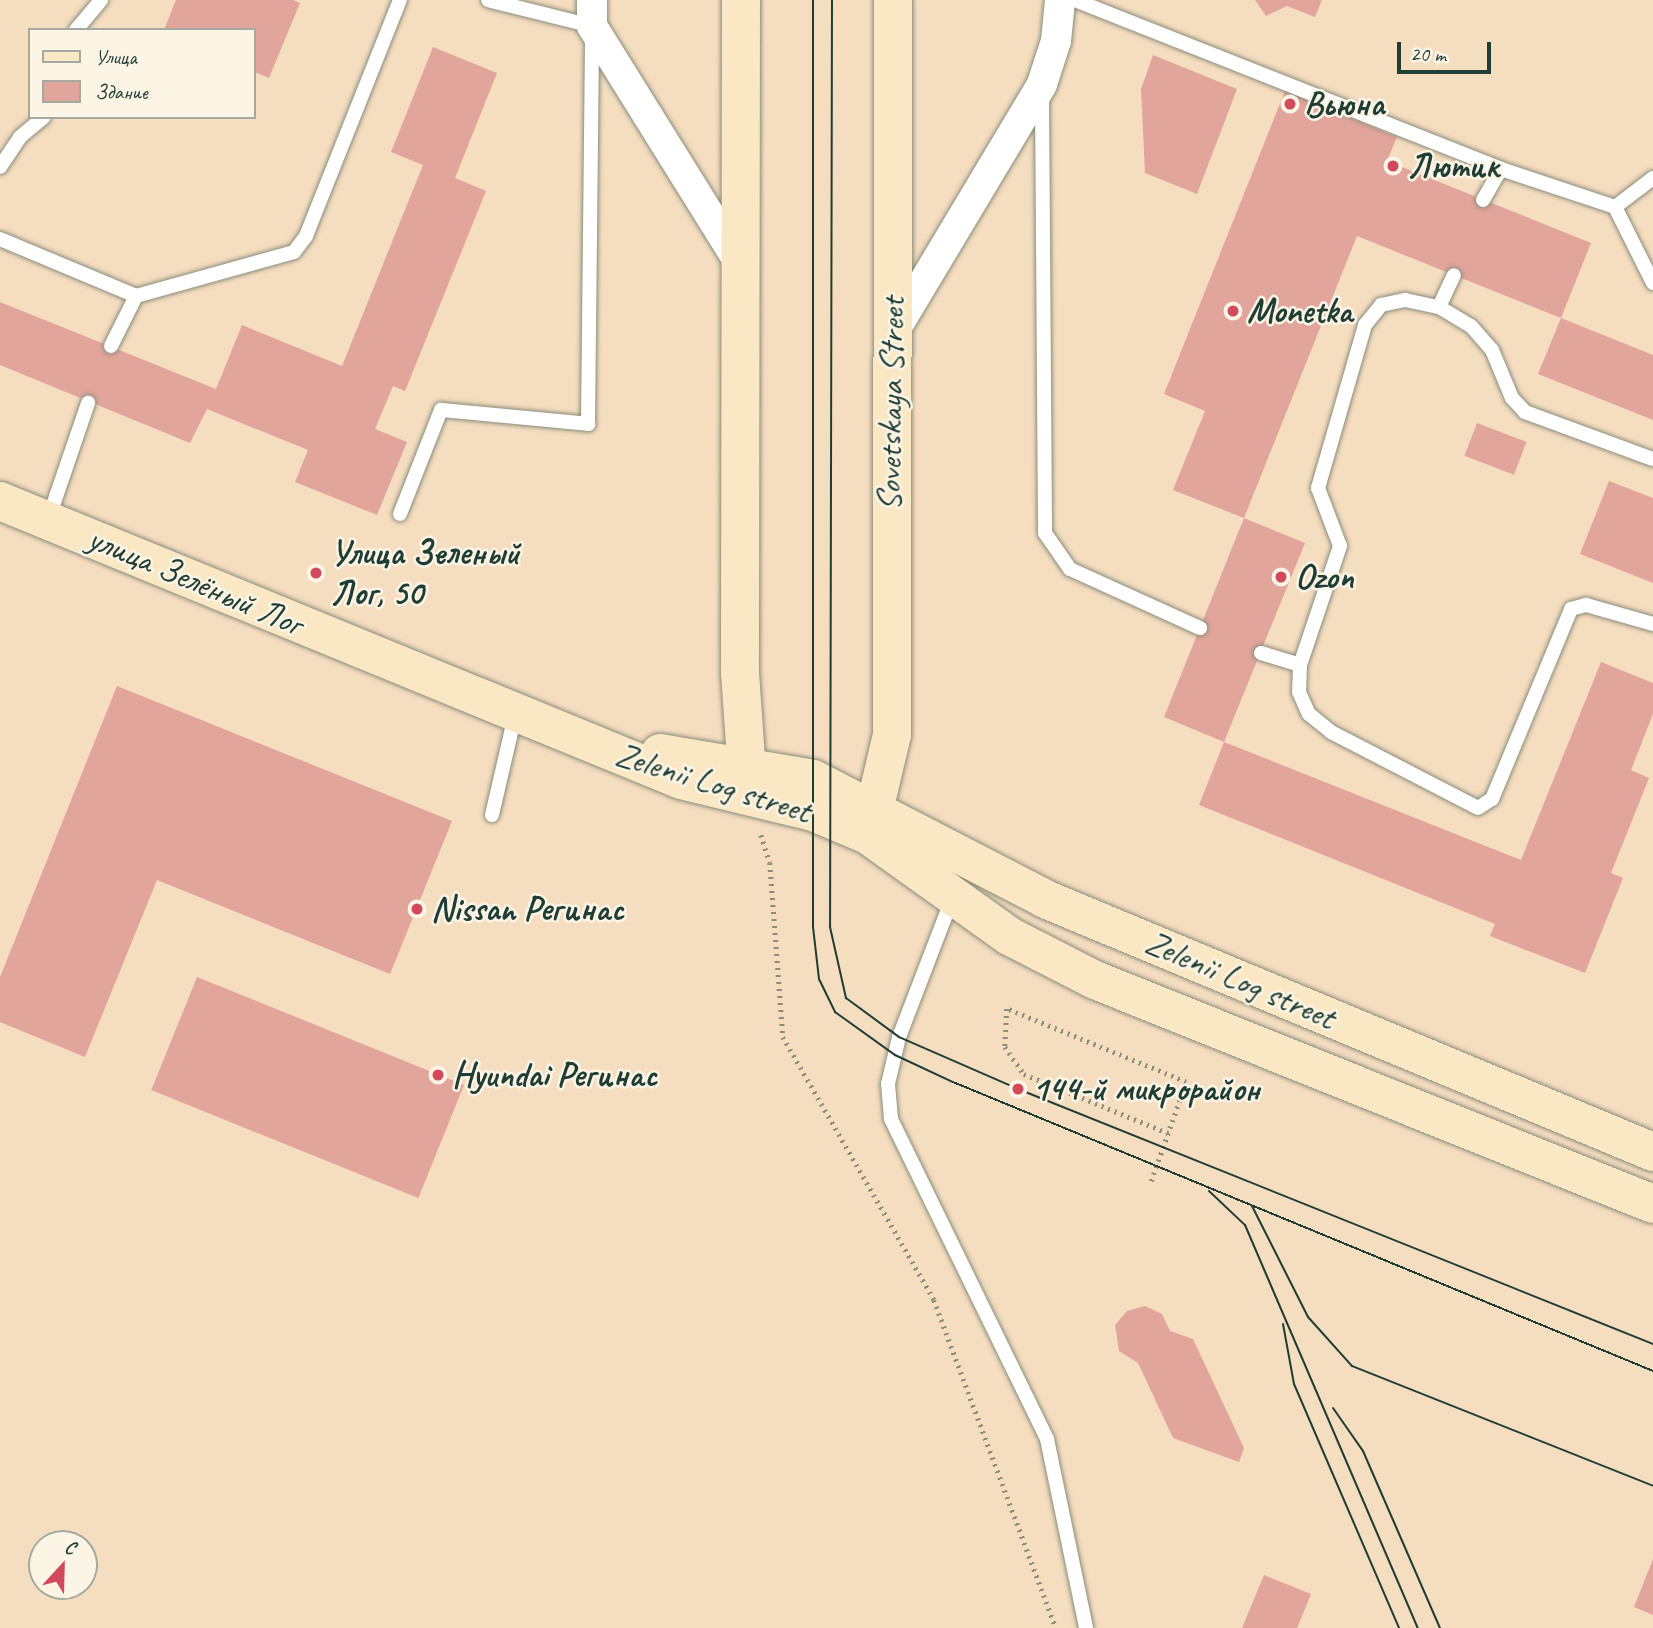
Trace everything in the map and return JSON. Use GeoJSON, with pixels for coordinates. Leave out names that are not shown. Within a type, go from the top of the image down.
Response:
{"type":"FeatureCollection","features":[{"type":"Feature","properties":{"kind":"main road"},"geometry":{"type":"LineString","coordinates":[[741,0],[740,673],[746,780]]}},
{"type":"Feature","properties":{"kind":"main road","name":"Sovetskaya Street"},"geometry":{"type":"LineString","coordinates":[[873,821],[892,735],[892,0]]}},
{"type":"Feature","properties":{"kind":"main road","name":"улица Зелёный Лог"},"geometry":{"type":"LineString","coordinates":[[0,501],[584,742]]}},
{"type":"Feature","properties":{"kind":"main road","name":"Zelenii Log street"},"geometry":{"type":"LineString","coordinates":[[584,742],[746,780],[813,779],[873,821],[952,900],[1095,980],[1653,1204]]}},
{"type":"Feature","properties":{"kind":"main road","name":"Zelenii Log street"},"geometry":{"type":"LineString","coordinates":[[873,821],[927,840],[1045,899],[1653,1151]]}},
{"type":"Feature","properties":{"kind":"street"},"geometry":{"type":"LineString","coordinates":[[892,335],[1042,84],[1060,0]]}},
{"type":"Feature","properties":{"kind":"street"},"geometry":{"type":"LineString","coordinates":[[592,13],[740,264]]}},
{"type":"Feature","properties":{"kind":"lane"},"geometry":{"type":"LineString","coordinates":[[78,28],[101,0]]}},
{"type":"Feature","properties":{"kind":"lane"},"geometry":{"type":"LineString","coordinates":[[0,240],[136,296],[286,256],[302,245],[400,0]]}},
{"type":"Feature","properties":{"kind":"lane"},"geometry":{"type":"LineString","coordinates":[[400,514],[441,410],[588,424],[592,13],[488,0]]}},
{"type":"Feature","properties":{"kind":"lane"},"geometry":{"type":"LineString","coordinates":[[1075,0],[1501,169],[1615,207],[1653,283]]}},
{"type":"Feature","properties":{"kind":"lane"},"geometry":{"type":"LineString","coordinates":[[1042,84],[1045,533],[1070,569],[1200,628]]}},
{"type":"Feature","properties":{"kind":"lane"},"geometry":{"type":"LineString","coordinates":[[0,167],[20,137],[42,119]]}},
{"type":"Feature","properties":{"kind":"lane"},"geometry":{"type":"LineString","coordinates":[[1483,200],[1501,169]]}},
{"type":"Feature","properties":{"kind":"lane"},"geometry":{"type":"LineString","coordinates":[[1615,207],[1653,178]]}},
{"type":"Feature","properties":{"kind":"lane"},"geometry":{"type":"LineString","coordinates":[[1439,307],[1454,275]]}},
{"type":"Feature","properties":{"kind":"lane"},"geometry":{"type":"LineString","coordinates":[[110,346],[136,296]]}},
{"type":"Feature","properties":{"kind":"lane"},"geometry":{"type":"LineString","coordinates":[[1653,459],[1525,411],[1512,398],[1492,350],[1471,327],[1439,307],[1392,300],[1365,325],[1317,492],[1340,550],[1300,665],[1299,692],[1309,714],[1478,808],[1492,799],[1571,608],[1586,605],[1653,624]]}},
{"type":"Feature","properties":{"kind":"lane"},"geometry":{"type":"LineString","coordinates":[[48,520],[88,403]]}},
{"type":"Feature","properties":{"kind":"lane"},"geometry":{"type":"LineString","coordinates":[[1261,653],[1300,665]]}},
{"type":"Feature","properties":{"kind":"lane"},"geometry":{"type":"LineString","coordinates":[[492,815],[515,714]]}},
{"type":"Feature","properties":{"kind":"lane"},"geometry":{"type":"LineString","coordinates":[[952,900],[899,1037],[888,1084],[891,1119],[1047,1439],[1086,1628]]}},
{"type":"Feature","properties":{"kind":"path"},"geometry":{"type":"LineString","coordinates":[[746,780],[770,863],[783,1037],[934,1300],[1056,1628]]}},
{"type":"Feature","properties":{"kind":"path"},"geometry":{"type":"LineString","coordinates":[[1151,1181],[1168,1133],[1185,1082],[1007,1009],[1005,1047],[1024,1074],[1168,1133]]}},
{"type":"Feature","properties":{"kind":"building"},"geometry":{"type":"Polygon","coordinates":[[[176,0],[293,0],[300,3],[269,78],[256,73],[256,28],[165,28],[176,0]]]}},
{"type":"Feature","properties":{"kind":"building"},"geometry":{"type":"Polygon","coordinates":[[[1255,0],[1322,0],[1315,17],[1287,6],[1266,16],[1255,0]]]}},
{"type":"Feature","properties":{"kind":"building"},"geometry":{"type":"Polygon","coordinates":[[[433,47],[497,73],[455,178],[486,191],[405,391],[393,386],[375,429],[407,442],[377,515],[295,482],[308,450],[207,409],[190,443],[0,365],[0,302],[216,389],[242,325],[342,366],[423,165],[391,152],[433,47]]]}},
{"type":"Feature","properties":{"kind":"building"},"geometry":{"type":"Polygon","coordinates":[[[1153,55],[1237,89],[1197,194],[1145,173],[1141,89],[1153,55]]]}},
{"type":"Feature","properties":{"kind":"building"},"geometry":{"type":"Polygon","coordinates":[[[1285,91],[1397,137],[1387,161],[1591,243],[1561,318],[1357,236],[1244,518],[1173,490],[1205,411],[1164,394],[1285,91]]]}},
{"type":"Feature","properties":{"kind":"building"},"geometry":{"type":"Polygon","coordinates":[[[1561,318],[1653,355],[1653,420],[1538,374],[1561,318]]]}},
{"type":"Feature","properties":{"kind":"building"},"geometry":{"type":"Polygon","coordinates":[[[1477,423],[1526,442],[1514,475],[1464,456],[1477,423]]]}},
{"type":"Feature","properties":{"kind":"building"},"geometry":{"type":"Polygon","coordinates":[[[1609,481],[1653,498],[1653,583],[1580,554],[1609,481]]]}},
{"type":"Feature","properties":{"kind":"building"},"geometry":{"type":"Polygon","coordinates":[[[1244,518],[1305,543],[1224,742],[1164,717],[1244,518]]]}},
{"type":"Feature","properties":{"kind":"building"},"geometry":{"type":"Polygon","coordinates":[[[1601,662],[1653,683],[1653,714],[1631,770],[1649,778],[1611,873],[1623,878],[1585,973],[1490,936],[1495,924],[1199,805],[1224,742],[1521,860],[1601,662]]]}},
{"type":"Feature","properties":{"kind":"building"},"geometry":{"type":"Polygon","coordinates":[[[117,686],[452,821],[390,974],[157,880],[85,1057],[0,1022],[0,977],[117,686]]]}},
{"type":"Feature","properties":{"kind":"building"},"geometry":{"type":"Polygon","coordinates":[[[197,977],[464,1085],[418,1198],[151,1090],[197,977]]]}},
{"type":"Feature","properties":{"kind":"building"},"geometry":{"type":"Polygon","coordinates":[[[1145,1306],[1162,1314],[1170,1331],[1193,1339],[1244,1448],[1239,1462],[1173,1438],[1138,1363],[1119,1351],[1115,1325],[1127,1311],[1145,1306]]]}},
{"type":"Feature","properties":{"kind":"building"},"geometry":{"type":"Polygon","coordinates":[[[1653,1559],[1653,1615],[1634,1607],[1653,1559]]]}},
{"type":"Feature","properties":{"kind":"building"},"geometry":{"type":"Polygon","coordinates":[[[1264,1575],[1311,1594],[1297,1628],[1242,1628],[1264,1575]]]}},
{"type":"Feature","properties":{"kind":"tram line"},"geometry":{"type":"LineString","coordinates":[[813,0],[813,927],[819,979],[835,1012],[895,1055],[953,1082],[1653,1371]]}},
{"type":"Feature","properties":{"kind":"tram line"},"geometry":{"type":"LineString","coordinates":[[832,0],[830,927],[846,998],[899,1037],[1018,1089],[1653,1344]]}},
{"type":"Feature","properties":{"kind":"tram line"},"geometry":{"type":"LineString","coordinates":[[1209,1191],[1245,1225],[1418,1628]]}},
{"type":"Feature","properties":{"kind":"tram line"},"geometry":{"type":"LineString","coordinates":[[1252,1206],[1308,1317],[1352,1366],[1653,1486]]}},
{"type":"Feature","properties":{"kind":"tram line"},"geometry":{"type":"LineString","coordinates":[[1283,1324],[1294,1384],[1399,1628]]}},
{"type":"Feature","properties":{"kind":"tram line"},"geometry":{"type":"LineString","coordinates":[[1333,1408],[1363,1451],[1440,1628]]}},
{"type":"Feature","properties":{"kind":"place","name":"Вьюна"},"geometry":{"type":"Point","coordinates":[1290,104]}},
{"type":"Feature","properties":{"kind":"place","name":"Лютик"},"geometry":{"type":"Point","coordinates":[1393,166]}},
{"type":"Feature","properties":{"kind":"place","name":"Monetka"},"geometry":{"type":"Point","coordinates":[1233,311]}},
{"type":"Feature","properties":{"kind":"place","name":"Улица Зеленый Лог, 50"},"geometry":{"type":"Point","coordinates":[316,573]}},
{"type":"Feature","properties":{"kind":"place","name":"Ozon"},"geometry":{"type":"Point","coordinates":[1281,577]}},
{"type":"Feature","properties":{"kind":"place","name":"Nissan Регинас"},"geometry":{"type":"Point","coordinates":[417,909]}},
{"type":"Feature","properties":{"kind":"place","name":"Hyundai Регинас"},"geometry":{"type":"Point","coordinates":[438,1075]}},
{"type":"Feature","properties":{"kind":"place","name":"144-й микрорайон"},"geometry":{"type":"Point","coordinates":[1018,1089]}}]}
